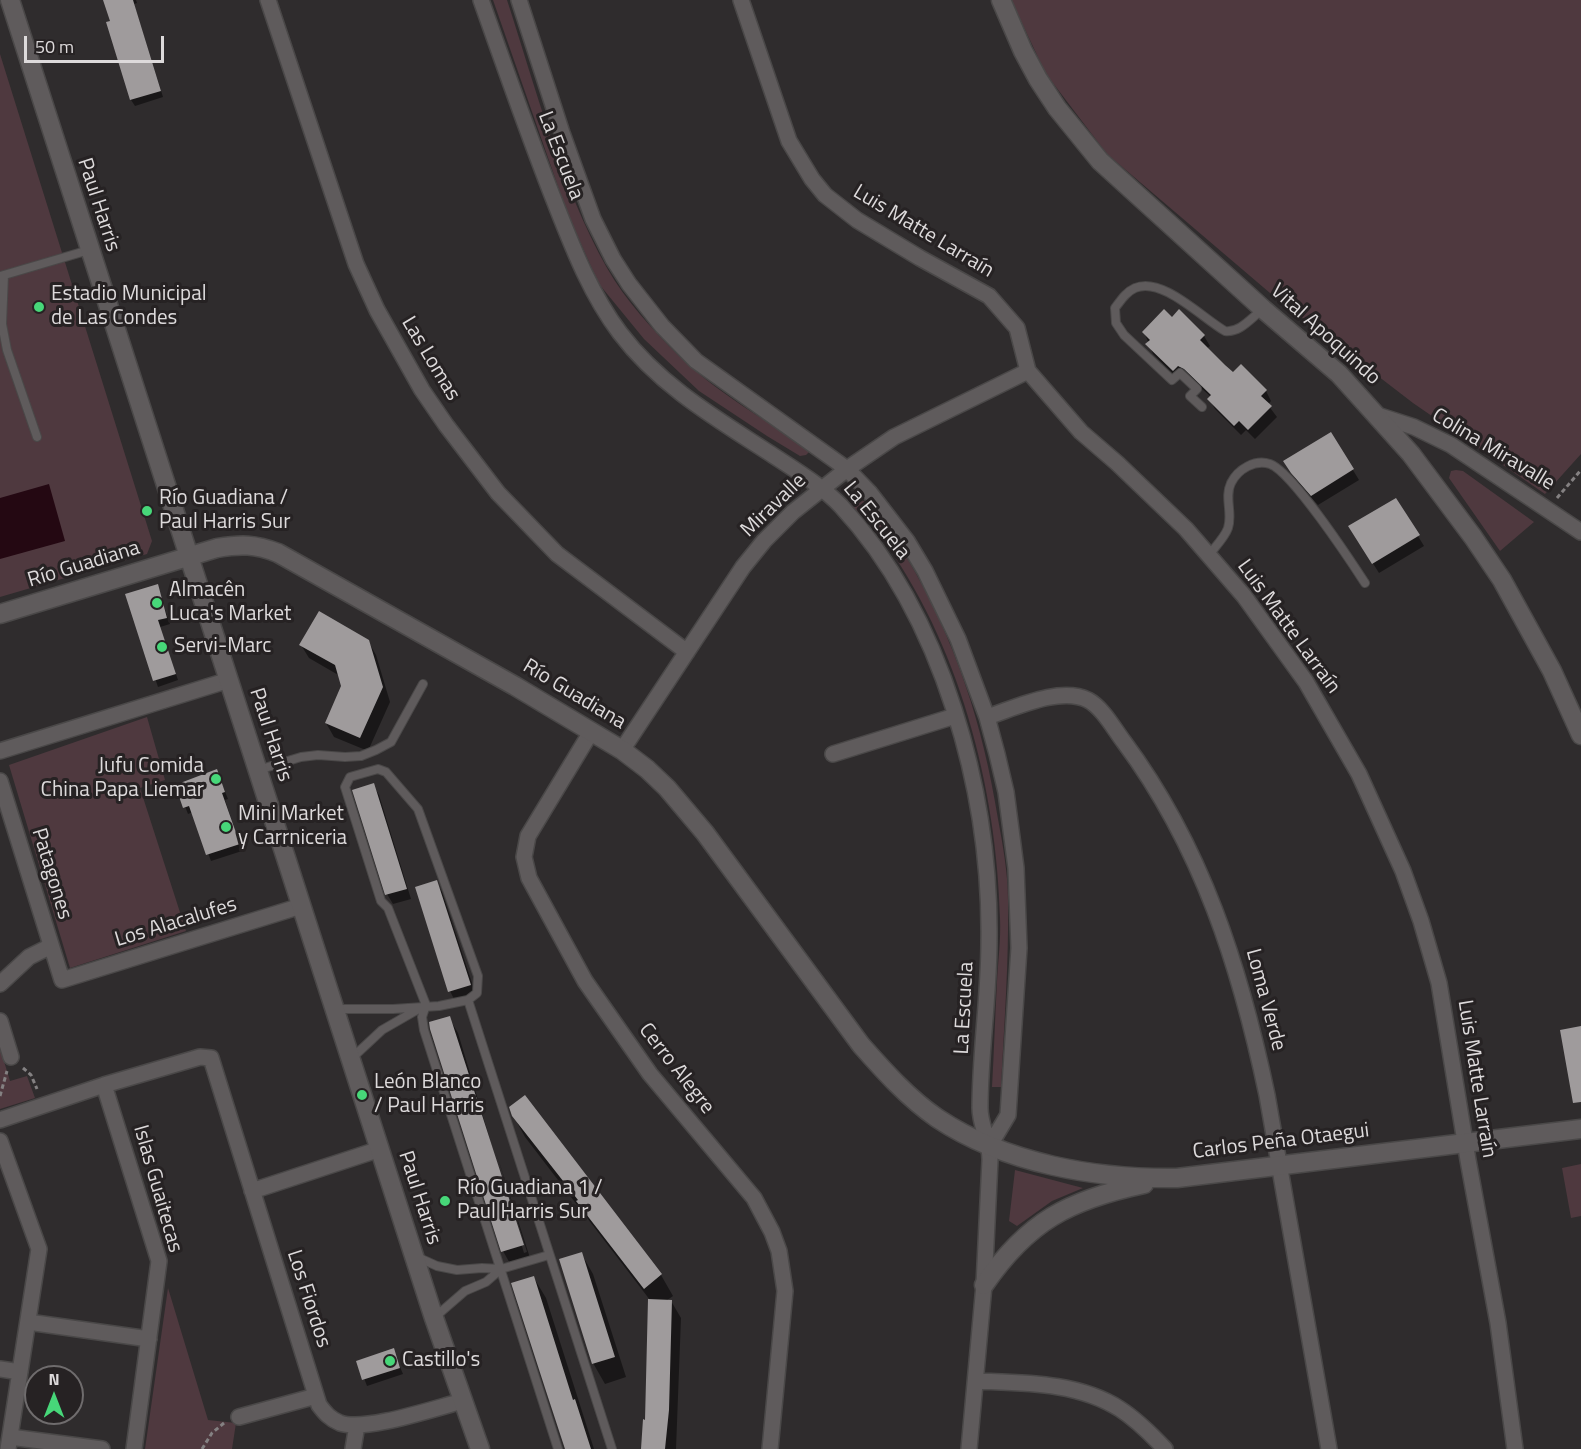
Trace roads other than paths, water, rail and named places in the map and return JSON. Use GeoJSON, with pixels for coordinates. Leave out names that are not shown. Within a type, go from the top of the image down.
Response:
{"type":"FeatureCollection","features":[{"type":"Feature","properties":{"kind":"street","name":"Paul Harris"},"geometry":{"type":"LineString","coordinates":[[10,0],[434,1317],[480,1449]]}},
{"type":"Feature","properties":{"kind":"street","name":"Las Lomas"},"geometry":{"type":"LineString","coordinates":[[268,0],[356,264],[377,310],[422,390],[485,476],[557,554],[687,652]]}},
{"type":"Feature","properties":{"kind":"street","name":"La Escuela"},"geometry":{"type":"LineString","coordinates":[[481,0],[532,145],[581,266],[592,290],[620,333],[637,353],[674,388],[822,488],[840,505],[902,586],[933,649],[973,782],[983,838],[988,891],[988,975],[980,1113],[990,1145],[984,1286],[969,1449]]}},
{"type":"Feature","properties":{"kind":"street","name":"La Escuela"},"geometry":{"type":"LineString","coordinates":[[519,0],[593,219],[629,284],[662,326],[696,361],[847,469],[870,493],[907,541],[925,571],[958,639],[987,717],[1006,792],[1016,868],[1017,989],[1008,1115],[990,1145]]}},
{"type":"Feature","properties":{"kind":"street","name":"Luis Matte Larraín"},"geometry":{"type":"LineString","coordinates":[[741,0],[789,141],[812,179],[825,195],[857,220],[989,296],[1017,328],[1028,371],[1081,432],[1152,495],[1209,555],[1250,604],[1306,682],[1359,774],[1382,822],[1421,921],[1438,983],[1498,1323],[1515,1449]]}},
{"type":"Feature","properties":{"kind":"street","name":"Vital Apoquindo"},"geometry":{"type":"LineString","coordinates":[[1001,0],[1018,42],[1038,79],[1078,135],[1100,161],[1263,309],[1339,374],[1377,415],[1443,495],[1502,580],[1552,671],[1581,735]]}},
{"type":"Feature","properties":{"kind":"street","name":"Miravalle"},"geometry":{"type":"LineString","coordinates":[[622,750],[742,567],[793,512],[847,469],[894,436],[1028,371]]}},
{"type":"Feature","properties":{"kind":"street","name":"Colina Miravalle"},"geometry":{"type":"LineString","coordinates":[[1377,415],[1414,427],[1451,445],[1581,532]]}},
{"type":"Feature","properties":{"kind":"street","name":"Río Guadiana"},"geometry":{"type":"LineString","coordinates":[[0,614],[217,548],[240,545],[260,546],[279,553],[515,686],[622,750],[667,788],[687,810],[861,1045],[889,1076],[936,1117],[990,1145]]}},
{"type":"Feature","properties":{"kind":"street"},"geometry":{"type":"LineString","coordinates":[[0,751],[229,680]]}},
{"type":"Feature","properties":{"kind":"street","name":"Loma Verde"},"geometry":{"type":"LineString","coordinates":[[987,717],[1047,698],[1071,696],[1089,701],[1102,713],[1137,759],[1182,832],[1227,942],[1256,1043],[1329,1449]]}},
{"type":"Feature","properties":{"kind":"street"},"geometry":{"type":"LineString","coordinates":[[833,754],[955,716]]}},
{"type":"Feature","properties":{"kind":"street","name":"Cerro Alegre"},"geometry":{"type":"LineString","coordinates":[[591,732],[528,836],[525,846],[526,868],[529,878],[585,981],[650,1074],[754,1198],[772,1232],[783,1271],[785,1291],[770,1449]]}},
{"type":"Feature","properties":{"kind":"street","name":"Patagones"},"geometry":{"type":"LineString","coordinates":[[0,781],[62,980]]}},
{"type":"Feature","properties":{"kind":"street","name":"Los Alacalufes"},"geometry":{"type":"LineString","coordinates":[[62,980],[302,906]]}},
{"type":"Feature","properties":{"kind":"street"},"geometry":{"type":"LineString","coordinates":[[0,984],[29,957],[51,946]]}},
{"type":"Feature","properties":{"kind":"street"},"geometry":{"type":"LineString","coordinates":[[0,1021],[11,1057]]}},
{"type":"Feature","properties":{"kind":"street","name":"Los Fiordos"},"geometry":{"type":"LineString","coordinates":[[104,1085],[200,1057],[211,1058],[316,1396],[324,1412],[340,1423],[357,1425],[385,1421],[463,1401]]}},
{"type":"Feature","properties":{"kind":"street"},"geometry":{"type":"LineString","coordinates":[[0,1120],[104,1085]]}},
{"type":"Feature","properties":{"kind":"street","name":"Islas Guaitecas"},"geometry":{"type":"LineString","coordinates":[[104,1085],[159,1261],[134,1449]]}},
{"type":"Feature","properties":{"kind":"street","name":"Carlos Peña Otaegui"},"geometry":{"type":"LineString","coordinates":[[990,1145],[1061,1167],[1090,1173],[1139,1178],[1177,1178],[1581,1129]]}},
{"type":"Feature","properties":{"kind":"street"},"geometry":{"type":"LineString","coordinates":[[0,1141],[39,1249],[9,1443],[102,1449]]}},
{"type":"Feature","properties":{"kind":"street"},"geometry":{"type":"LineString","coordinates":[[252,1191],[380,1149]]}},
{"type":"Feature","properties":{"kind":"street"},"geometry":{"type":"LineString","coordinates":[[984,1286],[1000,1262],[1019,1241],[1041,1223],[1065,1209],[1100,1195],[1177,1178]]}},
{"type":"Feature","properties":{"kind":"street"},"geometry":{"type":"LineString","coordinates":[[28,1322],[149,1339]]}},
{"type":"Feature","properties":{"kind":"street"},"geometry":{"type":"LineString","coordinates":[[0,1369],[20,1372]]}},
{"type":"Feature","properties":{"kind":"street"},"geometry":{"type":"LineString","coordinates":[[976,1381],[1054,1386],[1088,1394],[1112,1404],[1134,1419],[1165,1449]]}},
{"type":"Feature","properties":{"kind":"street"},"geometry":{"type":"LineString","coordinates":[[239,1417],[316,1396]]}},
{"type":"Feature","properties":{"kind":"street"},"geometry":{"type":"LineString","coordinates":[[353,1449],[357,1425]]}},
{"type":"Feature","properties":{"kind":"lane"},"geometry":{"type":"LineString","coordinates":[[37,438],[7,350],[2,324],[2,276],[89,250]]}},
{"type":"Feature","properties":{"kind":"lane"},"geometry":{"type":"LineString","coordinates":[[1202,407],[1190,396],[1197,389],[1180,372],[1172,380],[1124,335],[1116,323],[1115,308],[1125,294],[1135,288],[1149,285],[1163,289],[1225,331],[1232,332],[1263,309]]}},
{"type":"Feature","properties":{"kind":"lane"},"geometry":{"type":"LineString","coordinates":[[1209,555],[1228,530],[1227,497],[1231,483],[1239,473],[1253,464],[1270,464],[1282,472],[1320,519],[1365,583]]}},
{"type":"Feature","properties":{"kind":"lane"},"geometry":{"type":"LineString","coordinates":[[258,770],[301,757],[361,756],[376,750],[391,742],[423,684]]}},
{"type":"Feature","properties":{"kind":"lane"},"geometry":{"type":"LineString","coordinates":[[335,1009],[393,1009],[426,1005],[439,1006],[468,1000],[477,993],[478,976],[418,809],[386,772],[378,769],[350,777],[345,787],[381,901],[388,908],[426,1005],[422,1017],[424,1030],[558,1449]]}},
{"type":"Feature","properties":{"kind":"lane"},"geometry":{"type":"LineString","coordinates":[[468,1000],[612,1449]]}},
{"type":"Feature","properties":{"kind":"lane"},"geometry":{"type":"LineString","coordinates":[[351,1059],[382,1030],[426,1005]]}},
{"type":"Feature","properties":{"kind":"lane"},"geometry":{"type":"LineString","coordinates":[[415,1256],[436,1266],[457,1270],[501,1269],[549,1255]]}},
{"type":"Feature","properties":{"kind":"lane"},"geometry":{"type":"LineString","coordinates":[[434,1317],[465,1291],[486,1282],[501,1269]]}},
{"type":"Feature","properties":{"kind":"place","name":"Estadio Municipal de Las Condes"},"geometry":{"type":"Point","coordinates":[39,307]}},
{"type":"Feature","properties":{"kind":"place","name":"Río Guadiana / Paul Harris Sur"},"geometry":{"type":"Point","coordinates":[147,511]}},
{"type":"Feature","properties":{"kind":"place","name":"Almacên Luca's Market"},"geometry":{"type":"Point","coordinates":[157,603]}},
{"type":"Feature","properties":{"kind":"place","name":"Servi-Marc"},"geometry":{"type":"Point","coordinates":[162,647]}},
{"type":"Feature","properties":{"kind":"place","name":"Jufu Comida China Papa Liemar"},"geometry":{"type":"Point","coordinates":[216,779]}},
{"type":"Feature","properties":{"kind":"place","name":"Mini Market y Carrniceria"},"geometry":{"type":"Point","coordinates":[226,827]}},
{"type":"Feature","properties":{"kind":"place","name":"León Blanco / Paul Harris"},"geometry":{"type":"Point","coordinates":[362,1095]}},
{"type":"Feature","properties":{"kind":"place","name":"Río Guadiana 1 / Paul Harris Sur"},"geometry":{"type":"Point","coordinates":[445,1201]}},
{"type":"Feature","properties":{"kind":"place","name":"Castillo's"},"geometry":{"type":"Point","coordinates":[390,1361]}}]}
